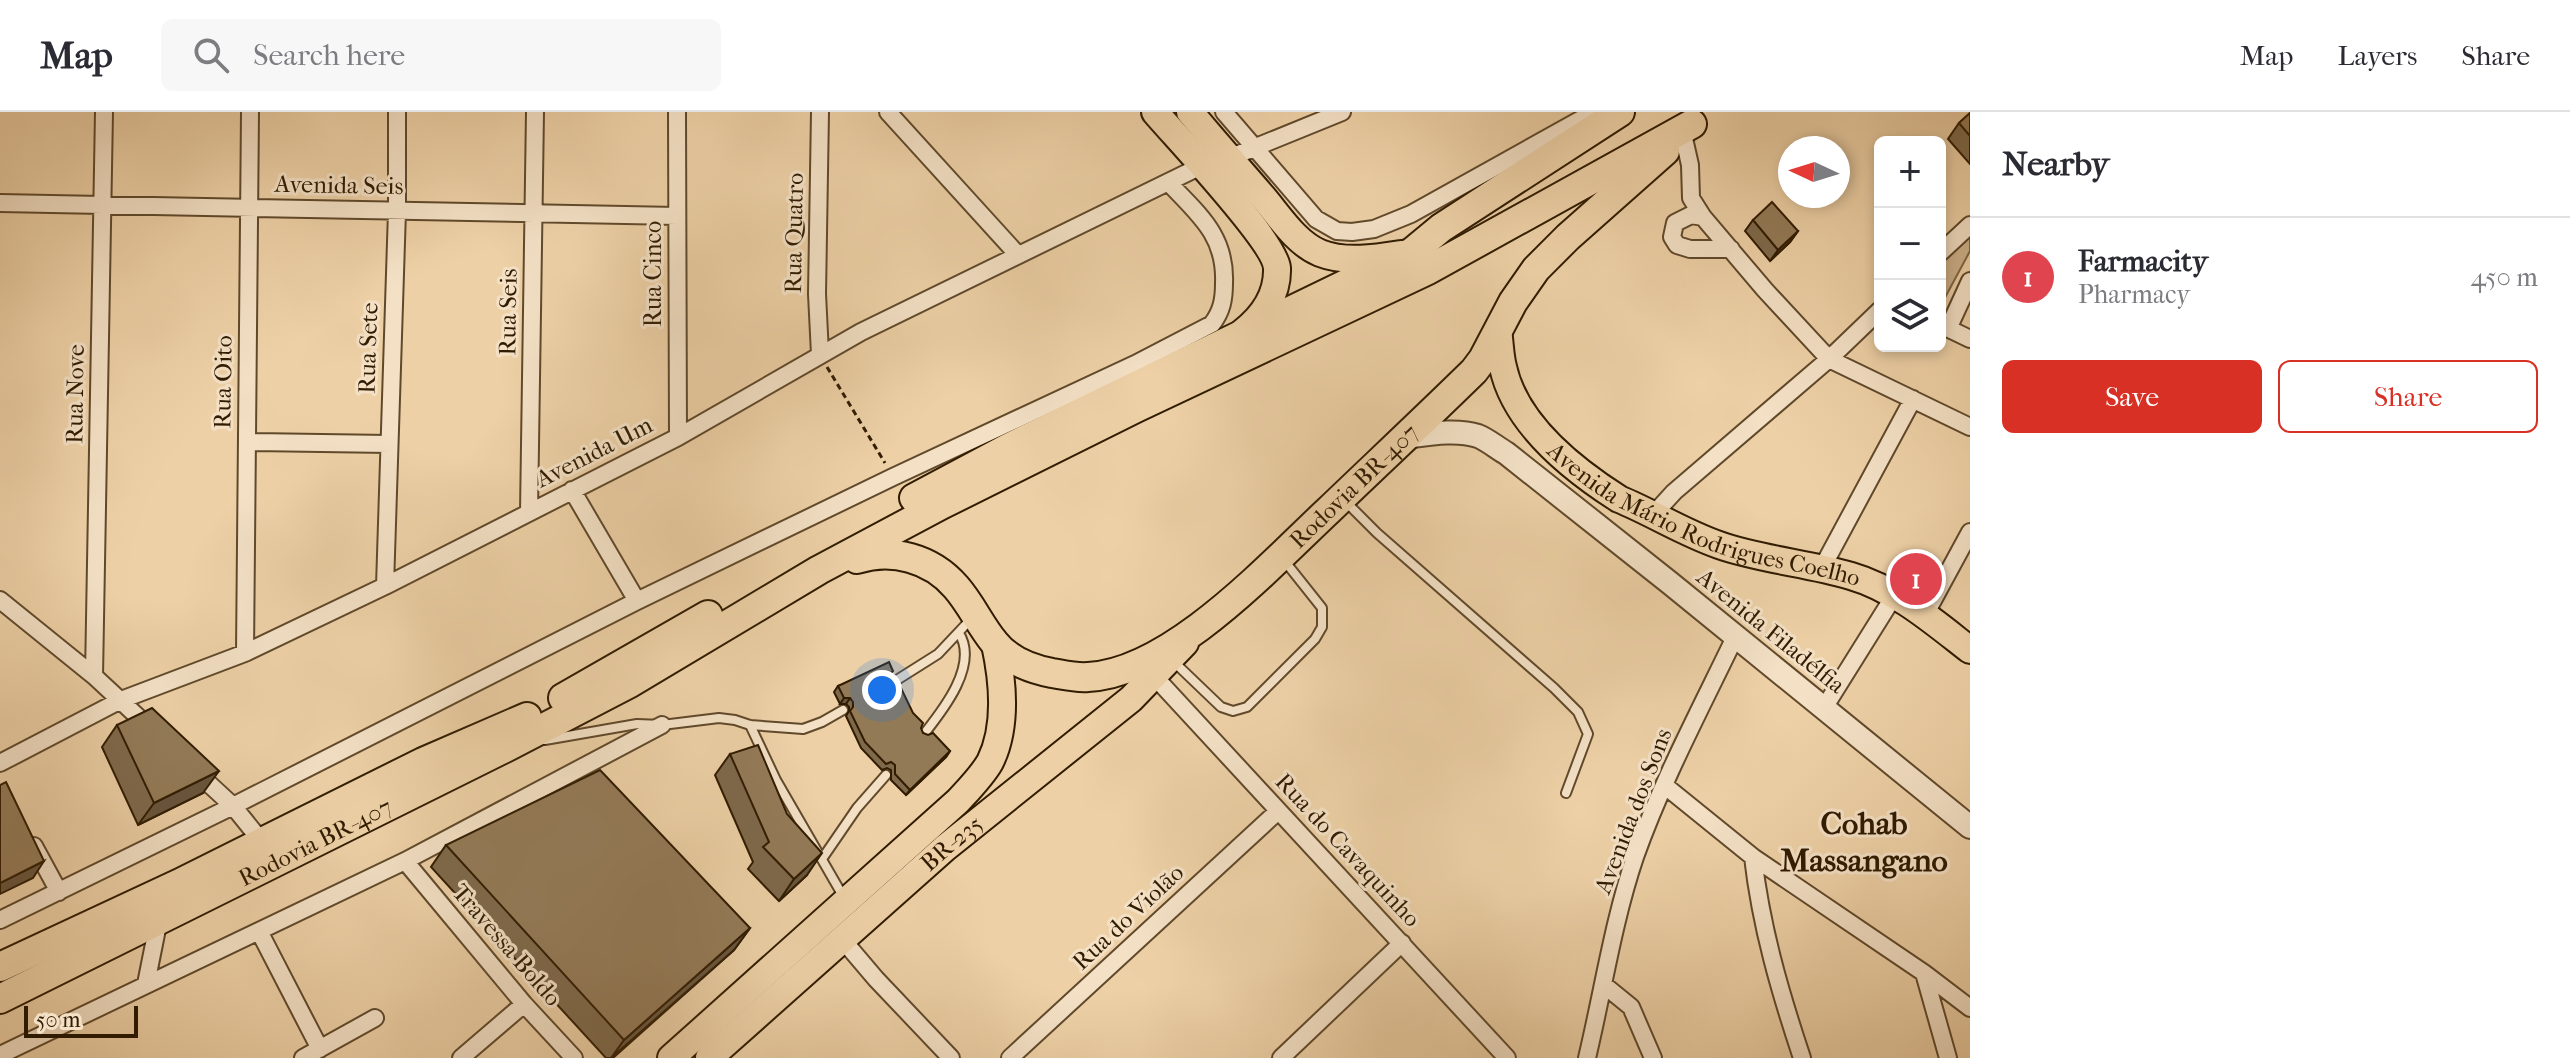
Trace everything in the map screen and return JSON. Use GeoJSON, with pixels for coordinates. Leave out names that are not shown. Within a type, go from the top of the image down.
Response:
{"type":"FeatureCollection","features":[{"type":"Feature","properties":{"kind":"highway","name":"Rodovia BR-407"},"geometry":{"type":"LineString","coordinates":[[0,967],[423,762],[513,724],[1139,373],[1234,339],[1412,252],[1441,228],[1620,112]]}},
{"type":"Feature","properties":{"kind":"highway","name":"Rodovia BR-407"},"geometry":{"type":"LineString","coordinates":[[995,644],[1027,666],[1089,677],[1110,674],[1130,666],[1196,632],[1474,371],[1513,302],[1536,269],[1694,123]]}},
{"type":"Feature","properties":{"kind":"highway"},"geometry":{"type":"LineString","coordinates":[[819,570],[1110,421],[1428,270],[1694,123]]}},
{"type":"Feature","properties":{"kind":"highway"},"geometry":{"type":"LineString","coordinates":[[819,570],[872,554],[892,553],[908,557],[947,578],[967,623],[995,644]]}},
{"type":"Feature","properties":{"kind":"highway","name":"Rodovia BR-407"},"geometry":{"type":"LineString","coordinates":[[0,999],[630,683],[819,570]]}},
{"type":"Feature","properties":{"kind":"main road"},"geometry":{"type":"LineString","coordinates":[[1155,112],[1260,234],[1275,258],[1276,282],[1267,307],[1254,323],[1234,339]]}},
{"type":"Feature","properties":{"kind":"main road"},"geometry":{"type":"LineString","coordinates":[[1190,112],[1297,238],[1310,249],[1343,258],[1412,252]]}},
{"type":"Feature","properties":{"kind":"main road","name":"Avenida Mário Rodrigues Coelho"},"geometry":{"type":"LineString","coordinates":[[1498,330],[1503,368],[1511,392],[1539,435],[1605,491],[1730,549],[1766,559],[1822,568],[1865,581],[1925,615],[1970,650]]}},
{"type":"Feature","properties":{"kind":"main road","name":"BR-235"},"geometry":{"type":"LineString","coordinates":[[709,1058],[977,820],[1131,699],[1196,632]]}},
{"type":"Feature","properties":{"kind":"main road","name":"BR-235"},"geometry":{"type":"LineString","coordinates":[[671,1058],[958,801],[989,764],[1000,729],[1000,670],[995,644]]}},
{"type":"Feature","properties":{"kind":"street","name":"Rua Nove"},"geometry":{"type":"LineString","coordinates":[[94,676],[104,112]]}},
{"type":"Feature","properties":{"kind":"street","name":"Rua Oito"},"geometry":{"type":"LineString","coordinates":[[245,653],[250,112]]}},
{"type":"Feature","properties":{"kind":"street","name":"Rua Sete"},"geometry":{"type":"LineString","coordinates":[[385,586],[397,211],[397,112]]}},
{"type":"Feature","properties":{"kind":"street","name":"Rua Seis"},"geometry":{"type":"LineString","coordinates":[[529,512],[535,112]]}},
{"type":"Feature","properties":{"kind":"street","name":"Rua Cinco"},"geometry":{"type":"LineString","coordinates":[[677,112],[678,437]]}},
{"type":"Feature","properties":{"kind":"street","name":"Rua Quatro"},"geometry":{"type":"LineString","coordinates":[[820,112],[817,294],[820,354]]}},
{"type":"Feature","properties":{"kind":"street"},"geometry":{"type":"LineString","coordinates":[[888,112],[1018,255]]}},
{"type":"Feature","properties":{"kind":"street"},"geometry":{"type":"LineString","coordinates":[[1224,112],[1316,219],[1337,231],[1352,232],[1374,229],[1411,214],[1594,112]]}},
{"type":"Feature","properties":{"kind":"street"},"geometry":{"type":"LineString","coordinates":[[1229,158],[1342,112]]}},
{"type":"Feature","properties":{"kind":"street"},"geometry":{"type":"LineString","coordinates":[[1694,123],[1691,198],[1703,217],[1765,290],[1829,359],[1970,427]]}},
{"type":"Feature","properties":{"kind":"street","name":"Avenida Um"},"geometry":{"type":"LineString","coordinates":[[0,763],[121,700],[245,653],[385,586],[678,437],[820,354],[1201,166]]}},
{"type":"Feature","properties":{"kind":"street"},"geometry":{"type":"LineString","coordinates":[[0,920],[637,601],[893,477],[1139,373],[1212,324],[1222,306],[1224,276],[1219,242],[1211,228],[1168,182]]}},
{"type":"Feature","properties":{"kind":"street","name":"Avenida Seis"},"geometry":{"type":"LineString","coordinates":[[0,203],[677,216]]}},
{"type":"Feature","properties":{"kind":"street"},"geometry":{"type":"LineString","coordinates":[[1703,217],[1691,215],[1675,223],[1672,237],[1677,245],[1690,249],[1731,249]]}},
{"type":"Feature","properties":{"kind":"street"},"geometry":{"type":"LineString","coordinates":[[1946,247],[1970,225]]}},
{"type":"Feature","properties":{"kind":"street"},"geometry":{"type":"LineString","coordinates":[[1946,323],[1970,281]]}},
{"type":"Feature","properties":{"kind":"street"},"geometry":{"type":"LineString","coordinates":[[1654,514],[1674,492],[1829,359],[1874,316]]}},
{"type":"Feature","properties":{"kind":"street"},"geometry":{"type":"LineString","coordinates":[[1946,328],[1970,339]]}},
{"type":"Feature","properties":{"kind":"street"},"geometry":{"type":"LineString","coordinates":[[1822,568],[1913,399]]}},
{"type":"Feature","properties":{"kind":"street","name":"Avenida Filadélfia"},"geometry":{"type":"LineString","coordinates":[[1406,437],[1451,433],[1480,437],[1516,461],[1736,635],[1970,827]]}},
{"type":"Feature","properties":{"kind":"street"},"geometry":{"type":"LineString","coordinates":[[247,442],[389,444]]}},
{"type":"Feature","properties":{"kind":"street"},"geometry":{"type":"LineString","coordinates":[[572,490],[637,601]]}},
{"type":"Feature","properties":{"kind":"street"},"geometry":{"type":"LineString","coordinates":[[1925,615],[1970,532]]}},
{"type":"Feature","properties":{"kind":"street"},"geometry":{"type":"LineString","coordinates":[[1824,708],[1894,596]]}},
{"type":"Feature","properties":{"kind":"street"},"geometry":{"type":"LineString","coordinates":[[0,600],[121,700],[233,806],[262,842]]}},
{"type":"Feature","properties":{"kind":"street","name":"Avenida dos Sons"},"geometry":{"type":"LineString","coordinates":[[1587,1058],[1612,942],[1636,856],[1664,785],[1736,635]]}},
{"type":"Feature","properties":{"kind":"street","name":"Rua do Cavaquinho"},"geometry":{"type":"LineString","coordinates":[[1162,667],[1278,811],[1507,1058]]}},
{"type":"Feature","properties":{"kind":"street"},"geometry":{"type":"LineString","coordinates":[[0,1055],[405,861],[662,725]]}},
{"type":"Feature","properties":{"kind":"street"},"geometry":{"type":"LineString","coordinates":[[1664,785],[1753,857],[1924,973],[1970,1008]]}},
{"type":"Feature","properties":{"kind":"street","name":"Rua do Violão"},"geometry":{"type":"LineString","coordinates":[[1010,1058],[1278,811]]}},
{"type":"Feature","properties":{"kind":"street"},"geometry":{"type":"LineString","coordinates":[[22,826],[59,892]]}},
{"type":"Feature","properties":{"kind":"street"},"geometry":{"type":"LineString","coordinates":[[1753,857],[1758,899],[1774,971],[1802,1058]]}},
{"type":"Feature","properties":{"kind":"street","name":"Travessa Boldo"},"geometry":{"type":"LineString","coordinates":[[405,861],[524,1004],[574,1058]]}},
{"type":"Feature","properties":{"kind":"street"},"geometry":{"type":"LineString","coordinates":[[146,984],[159,919]]}},
{"type":"Feature","properties":{"kind":"street"},"geometry":{"type":"LineString","coordinates":[[259,931],[320,1049]]}},
{"type":"Feature","properties":{"kind":"street"},"geometry":{"type":"LineString","coordinates":[[850,932],[876,979],[951,1058]]}},
{"type":"Feature","properties":{"kind":"street"},"geometry":{"type":"LineString","coordinates":[[1281,1058],[1402,943]]}},
{"type":"Feature","properties":{"kind":"street"},"geometry":{"type":"LineString","coordinates":[[1924,973],[1948,1058]]}},
{"type":"Feature","properties":{"kind":"street"},"geometry":{"type":"LineString","coordinates":[[1604,985],[1631,1007],[1653,1058]]}},
{"type":"Feature","properties":{"kind":"street"},"geometry":{"type":"LineString","coordinates":[[461,1058],[524,1004]]}},
{"type":"Feature","properties":{"kind":"street"},"geometry":{"type":"LineString","coordinates":[[303,1058],[375,1018]]}},
{"type":"Feature","properties":{"kind":"lane"},"geometry":{"type":"LineString","coordinates":[[1342,498],[1377,533],[1578,712],[1588,734],[1566,793]]}},
{"type":"Feature","properties":{"kind":"lane"},"geometry":{"type":"LineString","coordinates":[[1162,667],[1221,707],[1233,711],[1247,707],[1315,639],[1322,627],[1322,608],[1280,556]]}},
{"type":"Feature","properties":{"kind":"lane"},"geometry":{"type":"LineString","coordinates":[[892,683],[938,654],[967,623]]}},
{"type":"Feature","properties":{"kind":"lane"},"geometry":{"type":"LineString","coordinates":[[924,734],[955,694],[967,623]]}},
{"type":"Feature","properties":{"kind":"lane"},"geometry":{"type":"LineString","coordinates":[[509,746],[637,724],[662,725],[719,718],[750,725],[803,729],[843,710]]}},
{"type":"Feature","properties":{"kind":"lane"},"geometry":{"type":"LineString","coordinates":[[750,725],[776,780],[846,900],[850,932]]}},
{"type":"Feature","properties":{"kind":"lane"},"geometry":{"type":"LineString","coordinates":[[822,859],[857,808],[886,775]]}},
{"type":"Feature","properties":{"kind":"path"},"geometry":{"type":"LineString","coordinates":[[820,354],[893,477]]}},
{"type":"Feature","properties":{"kind":"shaded area"},"geometry":{"type":"Polygon","coordinates":[[[1970,236],[1970,251],[1946,296],[1946,280],[1946,257],[1970,236]]]}},
{"type":"Feature","properties":{"kind":"building"},"geometry":{"type":"Polygon","coordinates":[[[1970,113],[1970,136],[1959,123],[1970,113]]]}},
{"type":"Feature","properties":{"kind":"building"},"geometry":{"type":"Polygon","coordinates":[[[1772,202],[1798,231],[1778,250],[1753,220],[1772,202]]]}},
{"type":"Feature","properties":{"kind":"building"},"geometry":{"type":"Polygon","coordinates":[[[889,662],[893,671],[889,675],[890,680],[893,684],[899,684],[913,713],[923,723],[923,733],[933,733],[950,751],[910,790],[895,774],[895,765],[891,762],[886,764],[865,742],[850,711],[853,702],[850,698],[844,698],[838,686],[889,662]]]}},
{"type":"Feature","properties":{"kind":"building"},"geometry":{"type":"Polygon","coordinates":[[[152,708],[219,771],[154,803],[117,725],[152,708]]]}},
{"type":"Feature","properties":{"kind":"building"},"geometry":{"type":"Polygon","coordinates":[[[758,745],[787,814],[822,853],[794,879],[763,847],[769,842],[730,754],[758,745]]]}},
{"type":"Feature","properties":{"kind":"building"},"geometry":{"type":"Polygon","coordinates":[[[600,770],[750,928],[624,1040],[446,845],[600,770]]]}},
{"type":"Feature","properties":{"kind":"building"},"geometry":{"type":"Polygon","coordinates":[[[6,782],[44,861],[0,883],[0,785],[6,782]]]}},
{"type":"Feature","properties":{"kind":"place","name":"Farmacity"},"geometry":{"type":"Point","coordinates":[1916,579]}},
{"type":"Feature","properties":{"kind":"district","name":"Cohab Massangano"},"geometry":{"type":"Point","coordinates":[1864,842]}}]}
